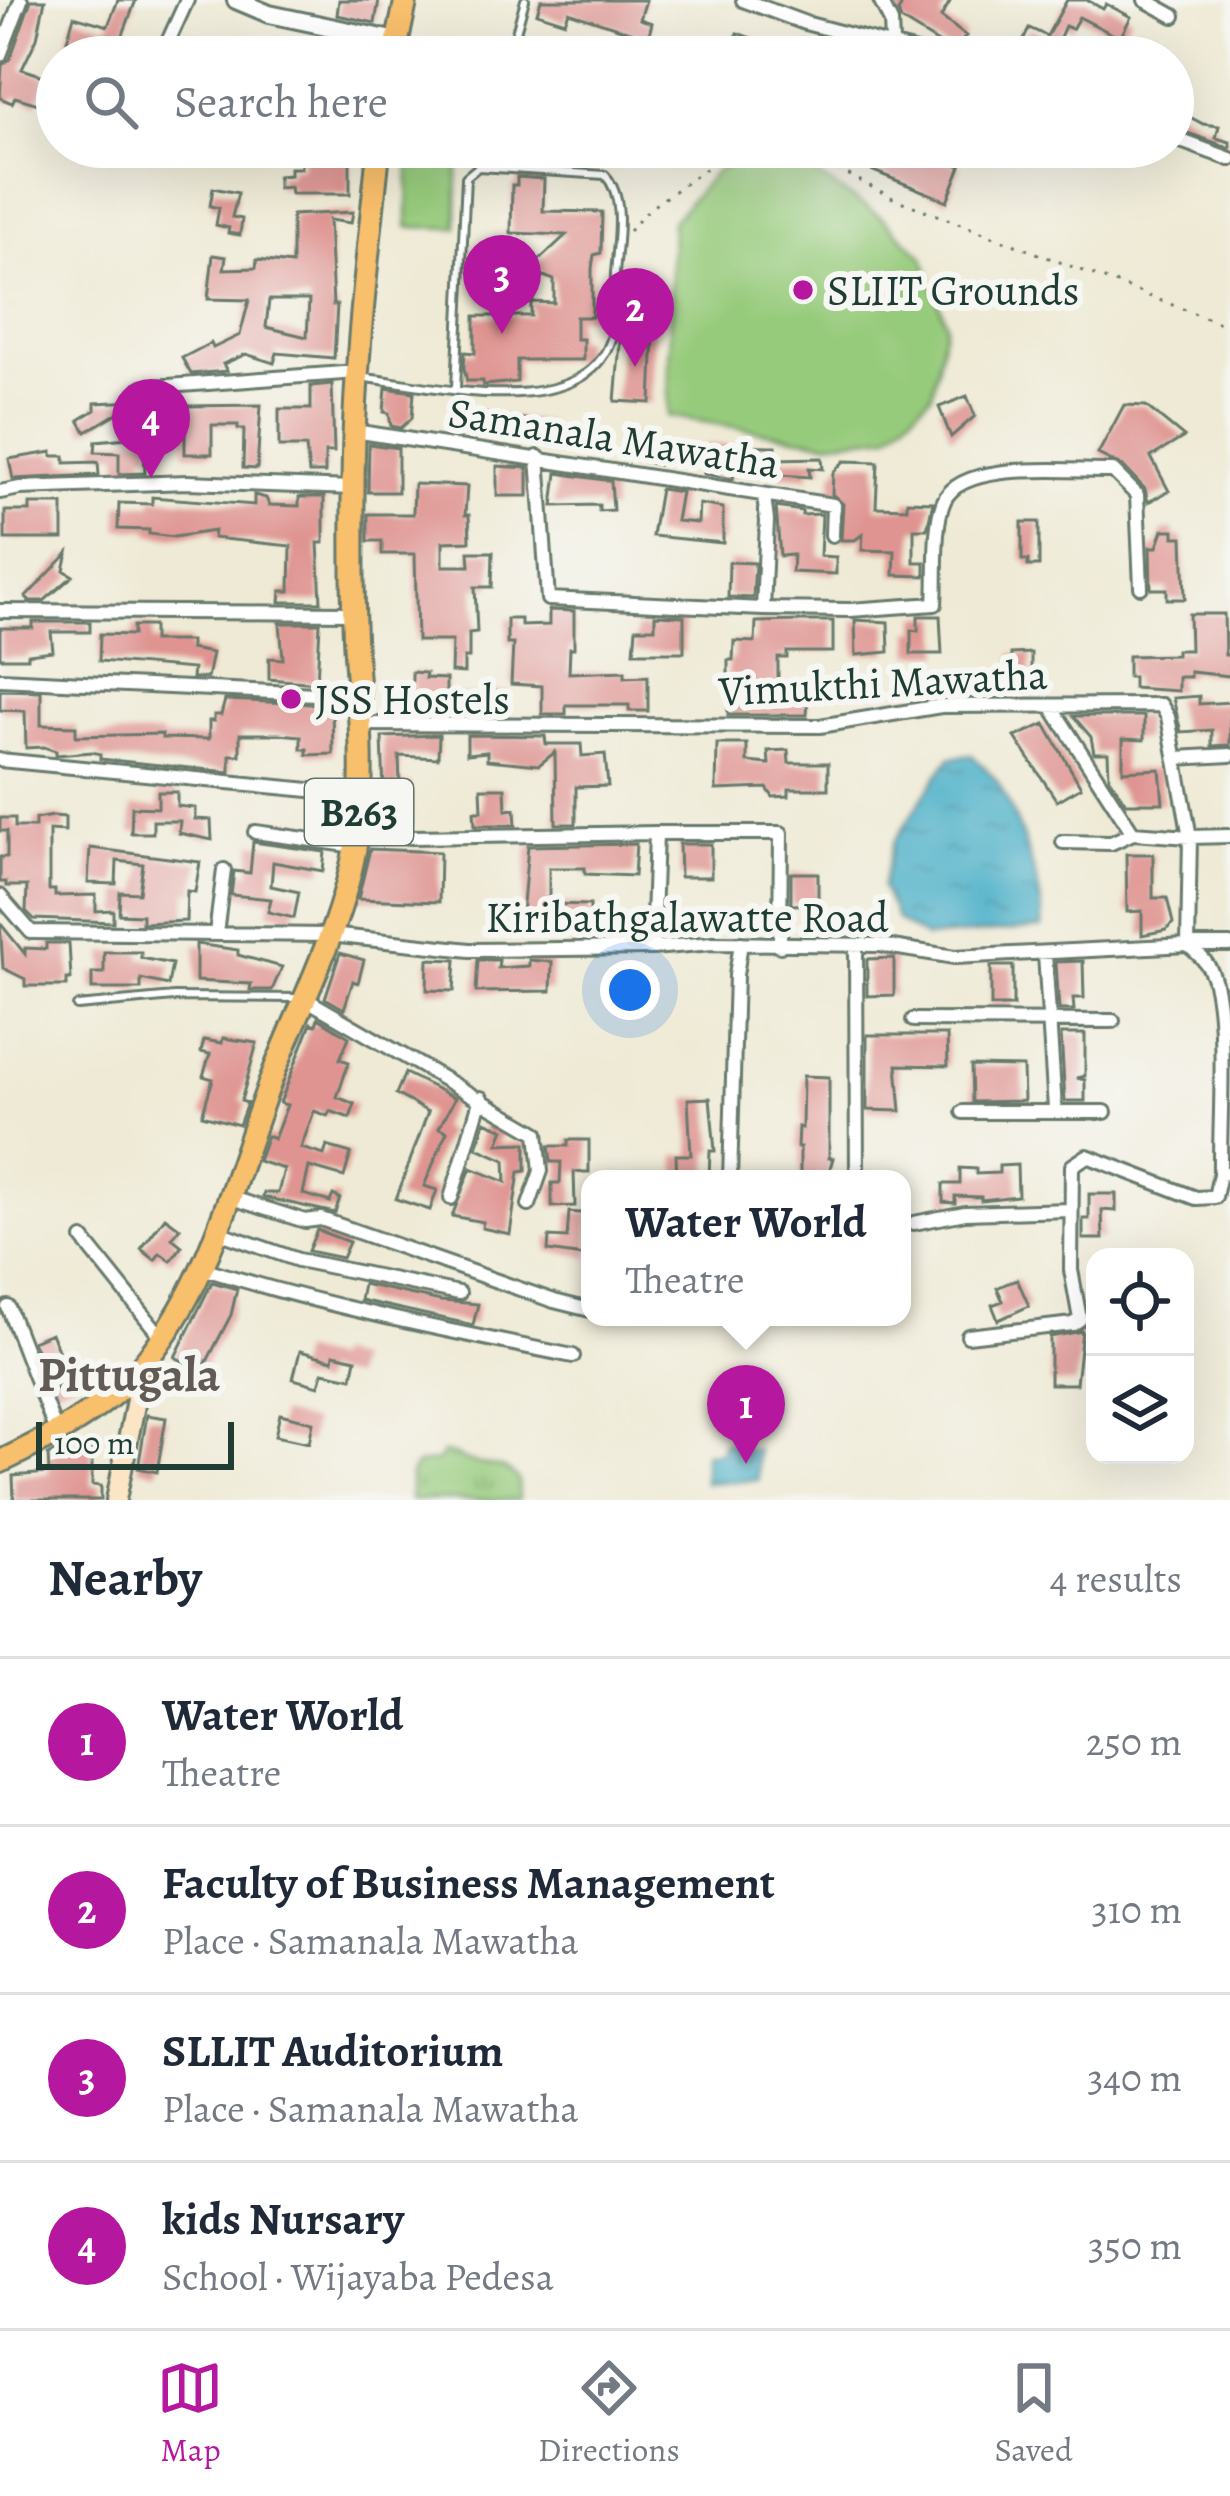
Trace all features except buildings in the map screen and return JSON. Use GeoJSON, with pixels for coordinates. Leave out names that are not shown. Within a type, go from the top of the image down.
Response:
{"type":"FeatureCollection","features":[{"type":"Feature","properties":{"kind":"main road"},"geometry":{"type":"LineString","coordinates":[[399,36],[406,0]]}},
{"type":"Feature","properties":{"kind":"main road","name":"B263"},"geometry":{"type":"LineString","coordinates":[[0,1462],[57,1434],[133,1376],[163,1339],[218,1232],[271,1081],[330,935],[356,840],[361,795],[352,488],[357,374],[377,168]]}},
{"type":"Feature","properties":{"kind":"main road"},"geometry":{"type":"LineString","coordinates":[[116,1500],[136,1400],[133,1376]]}},
{"type":"Feature","properties":{"kind":"street"},"geometry":{"type":"LineString","coordinates":[[0,55],[21,0]]}},
{"type":"Feature","properties":{"kind":"street"},"geometry":{"type":"LineString","coordinates":[[170,36],[188,0]]}},
{"type":"Feature","properties":{"kind":"street"},"geometry":{"type":"LineString","coordinates":[[236,0],[349,36]]}},
{"type":"Feature","properties":{"kind":"street"},"geometry":{"type":"LineString","coordinates":[[743,0],[805,23],[862,36]]}},
{"type":"Feature","properties":{"kind":"street"},"geometry":{"type":"LineString","coordinates":[[880,0],[891,22],[892,36]]}},
{"type":"Feature","properties":{"kind":"street"},"geometry":{"type":"LineString","coordinates":[[1145,0],[1174,16]]}},
{"type":"Feature","properties":{"kind":"street"},"geometry":{"type":"LineString","coordinates":[[1194,145],[1230,159]]}},
{"type":"Feature","properties":{"kind":"street"},"geometry":{"type":"LineString","coordinates":[[141,388],[357,374]]}},
{"type":"Feature","properties":{"kind":"street","name":"Samanala Mawatha"},"geometry":{"type":"LineString","coordinates":[[354,431],[833,505],[832,535]]}},
{"type":"Feature","properties":{"kind":"street"},"geometry":{"type":"LineString","coordinates":[[538,457],[548,599],[764,609],[935,604],[941,506],[951,487],[982,473],[1113,472],[1137,494],[1141,587]]}},
{"type":"Feature","properties":{"kind":"street"},"geometry":{"type":"LineString","coordinates":[[0,492],[188,482],[352,488]]}},
{"type":"Feature","properties":{"kind":"street"},"geometry":{"type":"LineString","coordinates":[[764,496],[764,609]]}},
{"type":"Feature","properties":{"kind":"street"},"geometry":{"type":"LineString","coordinates":[[0,611],[354,613]]}},
{"type":"Feature","properties":{"kind":"street"},"geometry":{"type":"LineString","coordinates":[[0,679],[359,696]]}},
{"type":"Feature","properties":{"kind":"street","name":"Vimukthi Mawatha"},"geometry":{"type":"LineString","coordinates":[[361,724],[820,726],[941,706],[1161,705],[1168,717],[1190,837],[1189,945]]}},
{"type":"Feature","properties":{"kind":"street"},"geometry":{"type":"LineString","coordinates":[[1051,706],[1132,832]]}},
{"type":"Feature","properties":{"kind":"street"},"geometry":{"type":"LineString","coordinates":[[1175,758],[1230,754]]}},
{"type":"Feature","properties":{"kind":"street"},"geometry":{"type":"LineString","coordinates":[[0,760],[361,795]]}},
{"type":"Feature","properties":{"kind":"street"},"geometry":{"type":"LineString","coordinates":[[255,832],[356,840],[782,833],[780,946]]}},
{"type":"Feature","properties":{"kind":"street"},"geometry":{"type":"LineString","coordinates":[[1063,842],[1111,843],[1132,832],[1230,836]]}},
{"type":"Feature","properties":{"kind":"street"},"geometry":{"type":"LineString","coordinates":[[652,948],[656,833]]}},
{"type":"Feature","properties":{"kind":"street"},"geometry":{"type":"LineString","coordinates":[[216,934],[224,870]]}},
{"type":"Feature","properties":{"kind":"street","name":"Kiribathgalawatte Road"},"geometry":{"type":"LineString","coordinates":[[0,896],[31,932],[330,935],[470,950],[741,943],[880,945],[956,957],[1230,945]]}},
{"type":"Feature","properties":{"kind":"street"},"geometry":{"type":"LineString","coordinates":[[730,1170],[741,943]]}},
{"type":"Feature","properties":{"kind":"street"},"geometry":{"type":"LineString","coordinates":[[968,1336],[1073,1324],[1079,1319],[1071,1270],[1072,1166],[1088,1156],[1196,1198],[1215,1197],[1225,1173],[1225,1013],[1214,977],[1189,945]]}},
{"type":"Feature","properties":{"kind":"street"},"geometry":{"type":"LineString","coordinates":[[856,946],[857,1170]]}},
{"type":"Feature","properties":{"kind":"street"},"geometry":{"type":"LineString","coordinates":[[1045,954],[1055,1109]]}},
{"type":"Feature","properties":{"kind":"street"},"geometry":{"type":"LineString","coordinates":[[304,998],[537,1133],[541,1171],[529,1205]]}},
{"type":"Feature","properties":{"kind":"street"},"geometry":{"type":"LineString","coordinates":[[913,1020],[1113,1022]]}},
{"type":"Feature","properties":{"kind":"street"},"geometry":{"type":"LineString","coordinates":[[451,1198],[481,1098]]}},
{"type":"Feature","properties":{"kind":"street"},"geometry":{"type":"LineString","coordinates":[[963,1112],[1105,1112]]}},
{"type":"Feature","properties":{"kind":"street"},"geometry":{"type":"LineString","coordinates":[[232,1198],[305,1222],[321,1219],[581,1308]]}},
{"type":"Feature","properties":{"kind":"street"},"geometry":{"type":"LineString","coordinates":[[914,1223],[965,1214],[1070,1210]]}},
{"type":"Feature","properties":{"kind":"street"},"geometry":{"type":"LineString","coordinates":[[218,1232],[298,1260],[459,1293]]}},
{"type":"Feature","properties":{"kind":"street"},"geometry":{"type":"LineString","coordinates":[[83,1239],[163,1339]]}},
{"type":"Feature","properties":{"kind":"street"},"geometry":{"type":"LineString","coordinates":[[202,1268],[400,1320],[573,1355]]}},
{"type":"Feature","properties":{"kind":"street"},"geometry":{"type":"LineString","coordinates":[[8,1306],[57,1434]]}},
{"type":"Feature","properties":{"kind":"lane"},"geometry":{"type":"LineString","coordinates":[[516,36],[525,0]]}},
{"type":"Feature","properties":{"kind":"lane"},"geometry":{"type":"LineString","coordinates":[[456,388],[462,193],[466,177],[477,168]]}},
{"type":"Feature","properties":{"kind":"lane"},"geometry":{"type":"LineString","coordinates":[[357,374],[528,394],[561,388],[590,375],[612,339],[618,232],[612,183],[605,175],[494,168]]}},
{"type":"Feature","properties":{"kind":"lane"},"geometry":{"type":"LineString","coordinates":[[77,1006],[174,997],[304,998]]}},
{"type":"Feature","properties":{"kind":"path"},"geometry":{"type":"LineString","coordinates":[[629,231],[649,209],[707,168]]}},
{"type":"Feature","properties":{"kind":"path"},"geometry":{"type":"LineString","coordinates":[[835,168],[895,199],[1230,327]]}},
{"type":"Feature","properties":{"kind":"green space"},"geometry":{"type":"Polygon","coordinates":[[[409,168],[458,168],[457,228],[408,227],[409,168]]]}},
{"type":"Feature","properties":{"kind":"green space","name":"SLIIT Grounds"},"geometry":{"type":"Polygon","coordinates":[[[722,168],[808,170],[882,217],[923,257],[946,323],[932,394],[889,435],[826,442],[668,416],[672,221],[722,168]]]}},
{"type":"Feature","properties":{"kind":"green space"},"geometry":{"type":"Polygon","coordinates":[[[442,1453],[507,1470],[518,1479],[519,1500],[410,1500],[410,1475],[416,1465],[438,1461],[442,1453]]]}},
{"type":"Feature","properties":{"kind":"water"},"geometry":{"type":"Polygon","coordinates":[[[972,755],[998,783],[1021,834],[1035,875],[1042,928],[926,938],[897,920],[882,887],[894,842],[949,758],[972,755]]]}},
{"type":"Feature","properties":{"kind":"water"},"geometry":{"type":"Polygon","coordinates":[[[739,1442],[739,1449],[757,1449],[758,1480],[704,1483],[704,1453],[720,1452],[722,1443],[739,1442]]]}},
{"type":"Feature","properties":{"kind":"place","name":"SLIIT Grounds"},"geometry":{"type":"Point","coordinates":[803,290]}},
{"type":"Feature","properties":{"kind":"place","name":"SLLIT Auditorium"},"geometry":{"type":"Point","coordinates":[502,334]}},
{"type":"Feature","properties":{"kind":"place","name":"Faculty of Business Management"},"geometry":{"type":"Point","coordinates":[635,367]}},
{"type":"Feature","properties":{"kind":"place","name":"kids Nursary"},"geometry":{"type":"Point","coordinates":[151,478]}},
{"type":"Feature","properties":{"kind":"place","name":"JSS Hostels"},"geometry":{"type":"Point","coordinates":[291,699]}},
{"type":"Feature","properties":{"kind":"place","name":"Water World"},"geometry":{"type":"Point","coordinates":[746,1464]}},
{"type":"Feature","properties":{"kind":"district","name":"Pittugala"},"geometry":{"type":"Point","coordinates":[129,1374]}}]}
